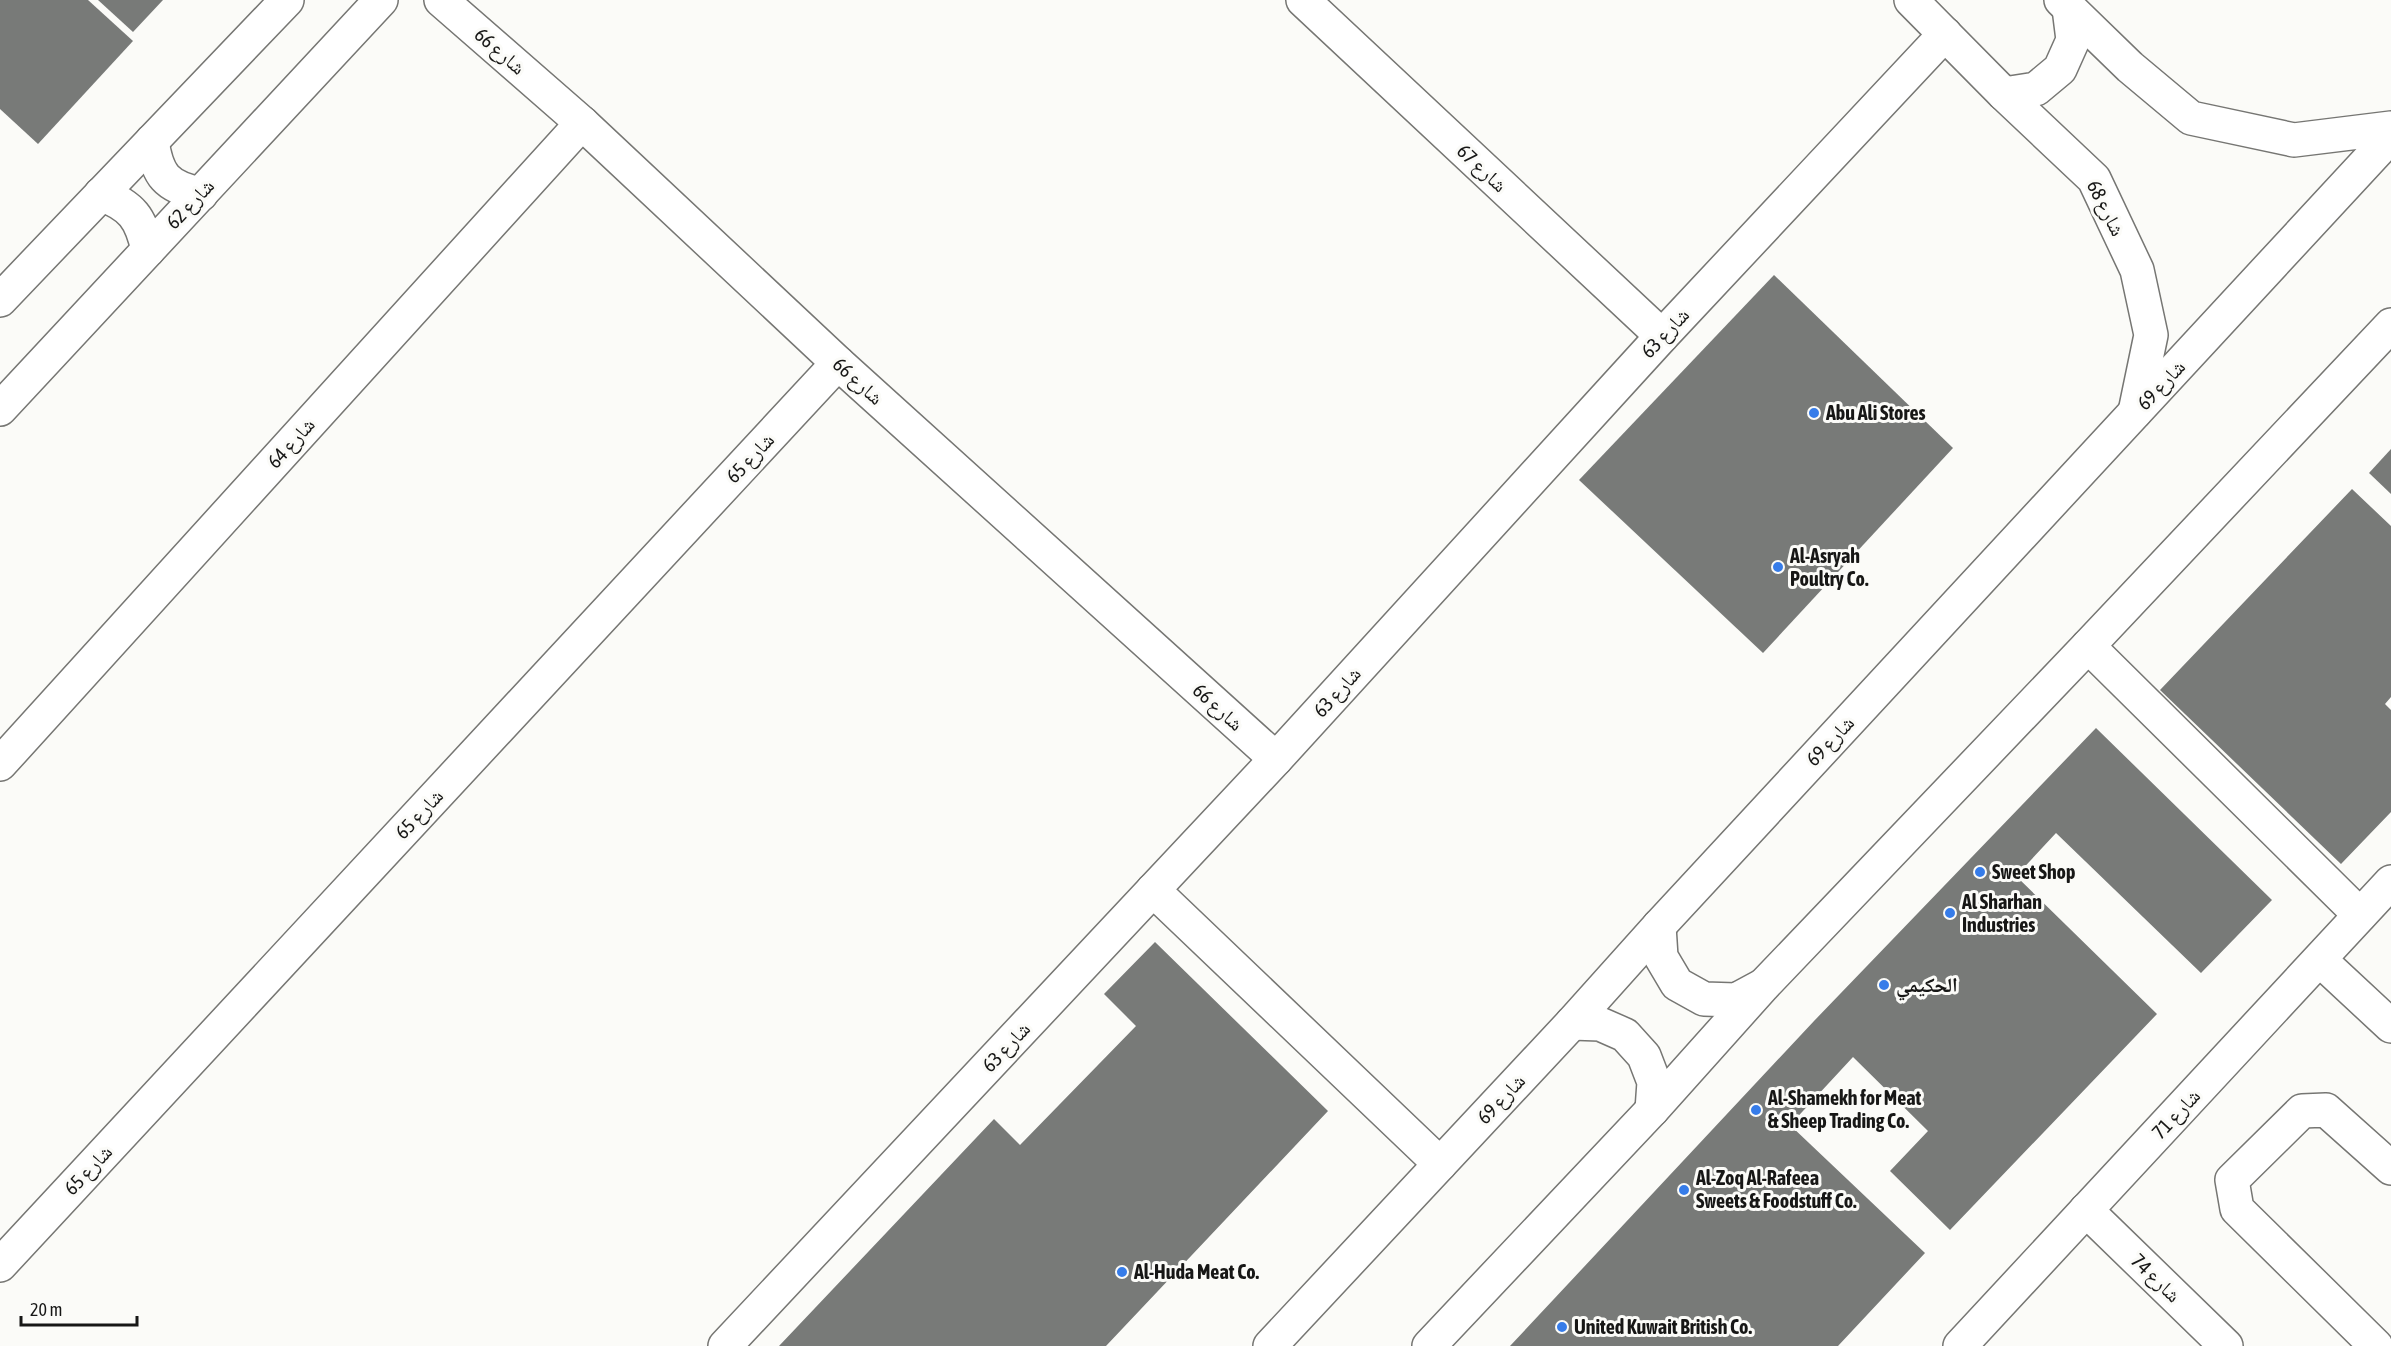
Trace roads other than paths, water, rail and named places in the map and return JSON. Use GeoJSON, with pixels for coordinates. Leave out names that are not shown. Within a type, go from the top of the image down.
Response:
{"type":"FeatureCollection","features":[{"type":"Feature","properties":{"kind":"street"},"geometry":{"type":"LineString","coordinates":[[0,300],[287,0]]}},
{"type":"Feature","properties":{"kind":"street","name":"شارع 62"},"geometry":{"type":"LineString","coordinates":[[0,409],[381,0]]}},
{"type":"Feature","properties":{"kind":"street","name":"شارع 66"},"geometry":{"type":"LineString","coordinates":[[441,0],[582,123],[838,363],[1276,759]]}},
{"type":"Feature","properties":{"kind":"street","name":"شارع 67"},"geometry":{"type":"LineString","coordinates":[[1303,0],[1662,336]]}},
{"type":"Feature","properties":{"kind":"street","name":"شارع 68"},"geometry":{"type":"LineString","coordinates":[[1911,0],[2004,94],[2094,179],[2137,270],[2151,335],[2134,413]]}},
{"type":"Feature","properties":{"kind":"street"},"geometry":{"type":"LineString","coordinates":[[2004,94],[2036,89],[2060,69],[2073,40],[2065,4]]}},
{"type":"Feature","properties":{"kind":"street"},"geometry":{"type":"LineString","coordinates":[[2065,4],[2130,67],[2191,118],[2294,140],[2391,128]]}},
{"type":"Feature","properties":{"kind":"street","name":"شارع 63"},"geometry":{"type":"LineString","coordinates":[[725,1346],[1276,759],[1662,336],[1945,34]]}},
{"type":"Feature","properties":{"kind":"street","name":"شارع 64"},"geometry":{"type":"LineString","coordinates":[[0,764],[582,123]]}},
{"type":"Feature","properties":{"kind":"street","name":"شارع 69"},"geometry":{"type":"LineString","coordinates":[[1270,1346],[1572,1023],[1659,926],[2391,136]]}},
{"type":"Feature","properties":{"kind":"street"},"geometry":{"type":"LineString","coordinates":[[152,141],[155,161],[165,178],[181,190],[201,194]]}},
{"type":"Feature","properties":{"kind":"street"},"geometry":{"type":"LineString","coordinates":[[102,194],[120,201],[135,214],[144,231],[148,250]]}},
{"type":"Feature","properties":{"kind":"street"},"geometry":{"type":"LineString","coordinates":[[1429,1346],[1652,1110],[1763,986],[2391,325]]}},
{"type":"Feature","properties":{"kind":"street","name":"شارع 65"},"geometry":{"type":"LineString","coordinates":[[0,1265],[838,363]]}},
{"type":"Feature","properties":{"kind":"street"},"geometry":{"type":"LineString","coordinates":[[2088,646],[2360,915]]}},
{"type":"Feature","properties":{"kind":"street","name":"شارع 71"},"geometry":{"type":"LineString","coordinates":[[1960,1346],[2391,882]]}},
{"type":"Feature","properties":{"kind":"street"},"geometry":{"type":"LineString","coordinates":[[1153,890],[1440,1164]]}},
{"type":"Feature","properties":{"kind":"street"},"geometry":{"type":"LineString","coordinates":[[1659,926],[1661,957],[1677,984],[1704,999],[1736,1000],[1763,986]]}},
{"type":"Feature","properties":{"kind":"street"},"geometry":{"type":"LineString","coordinates":[[2320,960],[2391,1026]]}},
{"type":"Feature","properties":{"kind":"street"},"geometry":{"type":"LineString","coordinates":[[1572,1023],[1600,1024],[1626,1035],[1644,1056],[1654,1082],[1652,1110]]}},
{"type":"Feature","properties":{"kind":"street"},"geometry":{"type":"LineString","coordinates":[[2376,1346],[2237,1209],[2232,1180],[2302,1111],[2326,1110],[2391,1168]]}},
{"type":"Feature","properties":{"kind":"street","name":"شارع 74"},"geometry":{"type":"LineString","coordinates":[[2086,1210],[2226,1346]]}},
{"type":"Feature","properties":{"kind":"place","name":"Abu Ali Stores"},"geometry":{"type":"Point","coordinates":[1814,413]}},
{"type":"Feature","properties":{"kind":"place","name":"Al-Asryah Poultry Co."},"geometry":{"type":"Point","coordinates":[1778,567]}},
{"type":"Feature","properties":{"kind":"place","name":"Sweet Shop"},"geometry":{"type":"Point","coordinates":[1980,872]}},
{"type":"Feature","properties":{"kind":"place","name":"Al Sharhan Industries"},"geometry":{"type":"Point","coordinates":[1950,913]}},
{"type":"Feature","properties":{"kind":"place","name":"الحكيمي"},"geometry":{"type":"Point","coordinates":[1884,985]}},
{"type":"Feature","properties":{"kind":"place","name":"Al-Shamekh for Meat & Sheep Trading Co."},"geometry":{"type":"Point","coordinates":[1756,1110]}},
{"type":"Feature","properties":{"kind":"place","name":"Al-Zoq Al-Rafeea Sweets & Foodstuff Co."},"geometry":{"type":"Point","coordinates":[1684,1190]}},
{"type":"Feature","properties":{"kind":"place","name":"Al-Huda Meat Co."},"geometry":{"type":"Point","coordinates":[1122,1272]}},
{"type":"Feature","properties":{"kind":"place","name":"United Kuwait British Co."},"geometry":{"type":"Point","coordinates":[1562,1327]}}]}
